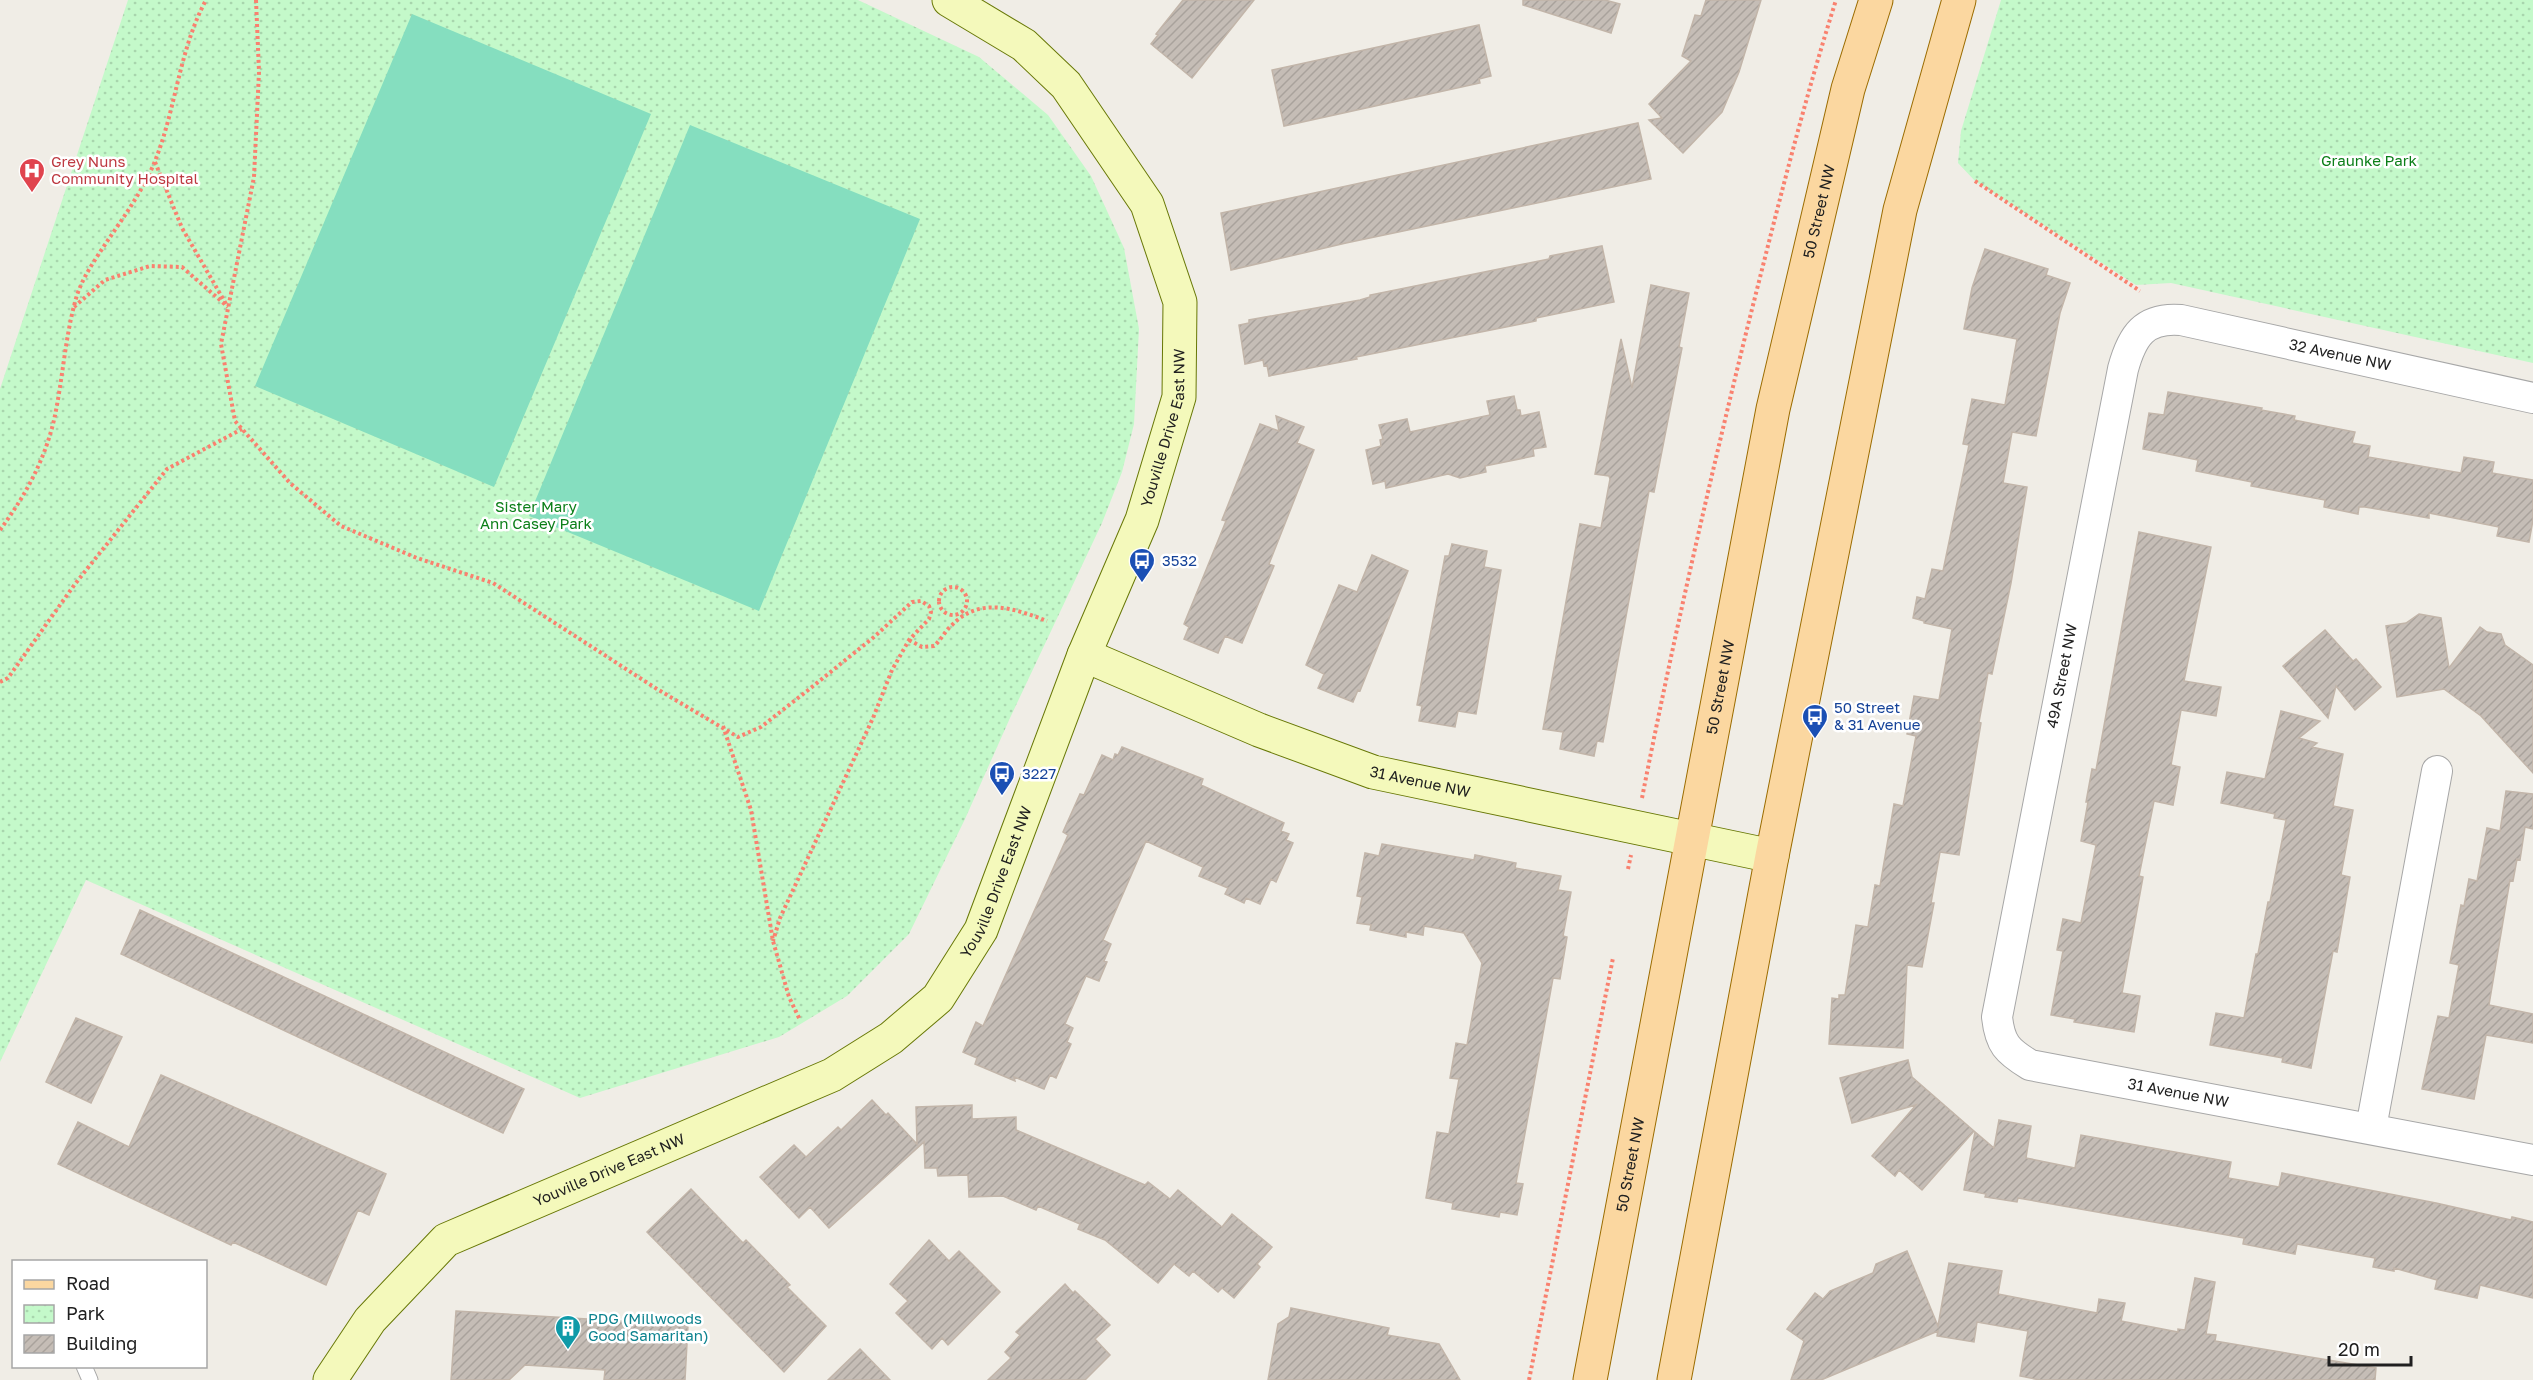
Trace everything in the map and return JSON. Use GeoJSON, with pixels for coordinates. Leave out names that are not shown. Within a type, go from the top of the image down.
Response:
{"type":"FeatureCollection","features":[{"type":"Feature","properties":{"kind":"main road","name":"50 Street NW"},"geometry":{"type":"LineString","coordinates":[[1590,1380],[1773,409],[1848,89],[1876,0]]}},
{"type":"Feature","properties":{"kind":"main road"},"geometry":{"type":"LineString","coordinates":[[1674,1380],[1772,856],[1900,210],[1958,2]]}},
{"type":"Feature","properties":{"kind":"street","name":"Youville Drive East NW"},"geometry":{"type":"LineString","coordinates":[[330,1380],[370,1320],[446,1240],[832,1075],[891,1038],[938,998],[981,930],[1084,655],[1142,520],[1179,397],[1180,302],[1147,204],[1066,85],[1024,45],[949,0]]}},
{"type":"Feature","properties":{"kind":"street","name":"32 Avenue NW"},"geometry":{"type":"LineString","coordinates":[[2148,326],[2160,320],[2181,320],[2533,398]]}},
{"type":"Feature","properties":{"kind":"street","name":"49A Street NW"},"geometry":{"type":"LineString","coordinates":[[1999,1035],[1998,1005],[2123,369],[2136,334],[2148,326]]}},
{"type":"Feature","properties":{"kind":"street","name":"31 Avenue NW"},"geometry":{"type":"LineString","coordinates":[[1084,655],[1259,730],[1373,772],[1772,856]]}},
{"type":"Feature","properties":{"kind":"street"},"geometry":{"type":"LineString","coordinates":[[2371,1128],[2437,771]]}},
{"type":"Feature","properties":{"kind":"street","name":"31 Avenue NW"},"geometry":{"type":"LineString","coordinates":[[1999,1035],[2005,1047],[2030,1065],[2533,1160]]}},
{"type":"Feature","properties":{"kind":"path"},"geometry":{"type":"LineString","coordinates":[[0,530],[20,502],[42,461],[54,421],[74,307],[84,278],[155,162],[190,40],[206,0]]}},
{"type":"Feature","properties":{"kind":"path"},"geometry":{"type":"LineString","coordinates":[[256,0],[259,72],[254,177],[221,344],[235,421],[290,483],[341,526],[417,558],[493,583],[657,689],[738,737],[761,727],[874,637],[912,602],[921,601],[929,606],[931,612],[928,619],[909,640],[892,670],[873,718],[780,918],[773,941]]}},
{"type":"Feature","properties":{"kind":"path"},"geometry":{"type":"LineString","coordinates":[[1643,791],[1682,603],[1722,431],[1797,131],[1836,0]]}},
{"type":"Feature","properties":{"kind":"path"},"geometry":{"type":"LineString","coordinates":[[155,162],[183,228],[228,307]]}},
{"type":"Feature","properties":{"kind":"path"},"geometry":{"type":"LineString","coordinates":[[1975,181],[2140,291]]}},
{"type":"Feature","properties":{"kind":"path"},"geometry":{"type":"LineString","coordinates":[[74,307],[105,280],[150,267],[182,267],[228,307]]}},
{"type":"Feature","properties":{"kind":"path"},"geometry":{"type":"LineString","coordinates":[[0,682],[8,678],[75,584],[167,469],[242,429]]}},
{"type":"Feature","properties":{"kind":"path"},"geometry":{"type":"LineString","coordinates":[[909,640],[922,646],[934,646],[962,614],[966,601],[964,593],[957,589],[945,590],[939,601],[942,610],[953,615],[962,614],[999,606],[1047,621]]}},
{"type":"Feature","properties":{"kind":"path"},"geometry":{"type":"LineString","coordinates":[[722,726],[751,810],[773,941],[789,997],[800,1020]]}},
{"type":"Feature","properties":{"kind":"path"},"geometry":{"type":"LineString","coordinates":[[1529,1380],[1613,958]]}},
{"type":"Feature","properties":{"kind":"green space","name":"Sister Mary Ann Casey Park"},"geometry":{"type":"Polygon","coordinates":[[[128,0],[858,0],[979,57],[1048,115],[1091,176],[1124,248],[1139,329],[1134,424],[1122,472],[1102,523],[965,819],[909,934],[847,996],[779,1037],[580,1098],[86,880],[0,1062],[0,389],[128,0]]]}},
{"type":"Feature","properties":{"kind":"green space","name":"Graunke Park"},"geometry":{"type":"Polygon","coordinates":[[[2001,0],[2533,0],[2533,363],[2171,283],[2136,285],[1975,181],[1958,163],[1961,131],[2001,0]]]}},
{"type":"Feature","properties":{"kind":"green space"},"geometry":{"type":"Polygon","coordinates":[[[412,14],[651,114],[494,487],[255,386],[412,14]]]}},
{"type":"Feature","properties":{"kind":"green space"},"geometry":{"type":"Polygon","coordinates":[[[690,125],[920,219],[759,611],[529,516],[690,125]]]}},
{"type":"Feature","properties":{"kind":"building"},"geometry":{"type":"Polygon","coordinates":[[[1183,0],[1254,0],[1192,78],[1151,44],[1158,35],[1156,34],[1183,0]]]}},
{"type":"Feature","properties":{"kind":"building"},"geometry":{"type":"Polygon","coordinates":[[[1523,0],[1605,0],[1620,4],[1611,33],[1523,5],[1523,0]]]}},
{"type":"Feature","properties":{"kind":"building"},"geometry":{"type":"Polygon","coordinates":[[[1706,0],[1761,0],[1739,72],[1722,112],[1683,153],[1649,120],[1662,118],[1649,104],[1691,61],[1682,56],[1695,15],[1701,16],[1706,0]]]}},
{"type":"Feature","properties":{"kind":"building"},"geometry":{"type":"Polygon","coordinates":[[[1479,25],[1491,76],[1479,79],[1480,83],[1284,126],[1272,70],[1479,25]]]}},
{"type":"Feature","properties":{"kind":"building"},"geometry":{"type":"Polygon","coordinates":[[[1638,123],[1651,179],[1346,243],[1231,270],[1221,213],[1638,123]]]}},
{"type":"Feature","properties":{"kind":"building"},"geometry":{"type":"Polygon","coordinates":[[[1602,246],[1614,302],[1536,318],[1536,321],[1269,376],[1267,365],[1264,366],[1263,360],[1245,364],[1239,325],[1249,323],[1249,320],[1360,300],[1370,295],[1602,246]]]}},
{"type":"Feature","properties":{"kind":"building"},"geometry":{"type":"Polygon","coordinates":[[[1985,249],[2048,269],[2046,275],[2070,283],[2060,313],[2036,436],[2012,432],[2003,483],[2027,487],[2011,583],[1992,674],[1988,673],[1959,855],[1940,852],[1931,903],[1934,903],[1922,967],[1907,965],[1903,1048],[1829,1044],[1832,998],[1839,999],[1839,995],[1845,995],[1856,925],[1868,927],[1875,885],[1880,886],[1894,804],[1903,806],[1916,736],[1907,734],[1914,696],[1939,700],[1952,629],[1924,623],[1924,621],[1913,618],[1917,597],[1925,599],[1932,569],[1943,571],[1969,445],[1963,444],[1972,399],[2005,405],[2017,339],[1964,329],[1972,288],[1985,249]]]}},
{"type":"Feature","properties":{"kind":"building"},"geometry":{"type":"Polygon","coordinates":[[[1651,285],[1689,293],[1679,347],[1682,348],[1654,492],[1649,491],[1603,742],[1597,741],[1594,756],[1560,749],[1563,732],[1543,729],[1580,524],[1601,528],[1610,479],[1609,476],[1595,474],[1621,339],[1632,388],[1651,285]]]}},
{"type":"Feature","properties":{"kind":"building"},"geometry":{"type":"Polygon","coordinates":[[[2168,392],[2262,408],[2261,410],[2295,416],[2294,420],[2355,432],[2352,443],[2370,446],[2368,457],[2461,473],[2464,457],[2494,462],[2492,473],[2533,480],[2533,520],[2529,542],[2497,536],[2499,527],[2429,513],[2429,518],[2359,507],[2358,514],[2324,507],[2325,500],[2251,486],[2252,482],[2196,471],[2198,460],[2143,449],[2149,413],[2164,415],[2168,392]]]}},
{"type":"Feature","properties":{"kind":"building"},"geometry":{"type":"Polygon","coordinates":[[[1514,396],[1521,416],[1539,412],[1546,447],[1533,449],[1534,456],[1485,466],[1486,472],[1460,478],[1448,474],[1386,488],[1385,481],[1373,484],[1366,450],[1381,446],[1380,440],[1383,439],[1379,425],[1407,419],[1410,432],[1490,415],[1487,401],[1514,396]]]}},
{"type":"Feature","properties":{"kind":"building"},"geometry":{"type":"Polygon","coordinates":[[[1276,416],[1304,427],[1297,443],[1314,450],[1269,564],[1274,566],[1242,643],[1225,636],[1218,653],[1184,639],[1189,627],[1184,624],[1226,521],[1222,520],[1260,424],[1279,431],[1276,416]]]}},
{"type":"Feature","properties":{"kind":"building"},"geometry":{"type":"Polygon","coordinates":[[[2139,532],[2211,547],[2184,681],[2221,687],[2216,716],[2181,710],[2171,765],[2180,767],[2173,805],[2154,801],[2139,876],[2143,877],[2122,993],[2140,996],[2134,1032],[2074,1022],[2075,1019],[2051,1015],[2063,951],[2057,950],[2063,919],[2081,923],[2096,845],[2081,841],[2088,802],[2086,802],[2092,769],[2096,770],[2139,532]]]}},
{"type":"Feature","properties":{"kind":"building"},"geometry":{"type":"Polygon","coordinates":[[[1452,544],[1487,551],[1484,567],[1501,570],[1476,714],[1458,711],[1455,727],[1419,721],[1422,706],[1417,705],[1445,556],[1449,556],[1452,544]]]}},
{"type":"Feature","properties":{"kind":"building"},"geometry":{"type":"Polygon","coordinates":[[[1372,555],[1408,571],[1360,691],[1358,690],[1353,702],[1318,688],[1324,674],[1306,665],[1339,585],[1357,592],[1372,555]]]}},
{"type":"Feature","properties":{"kind":"building"},"geometry":{"type":"Polygon","coordinates":[[[2419,614],[2441,618],[2449,668],[2480,627],[2487,632],[2501,634],[2505,645],[2533,665],[2533,773],[2481,716],[2444,689],[2397,697],[2386,626],[2406,623],[2419,614]]]}},
{"type":"Feature","properties":{"kind":"building"},"geometry":{"type":"Polygon","coordinates":[[[2325,630],[2381,687],[2355,710],[2336,686],[2328,718],[2283,666],[2325,630]]]}},
{"type":"Feature","properties":{"kind":"building"},"geometry":{"type":"Polygon","coordinates":[[[2281,711],[2320,721],[2299,738],[2317,743],[2312,747],[2343,754],[2333,806],[2353,810],[2341,875],[2350,877],[2337,952],[2333,951],[2311,1068],[2282,1062],[2283,1058],[2210,1045],[2216,1013],[2244,1018],[2286,820],[2274,818],[2275,814],[2221,803],[2227,772],[2265,779],[2281,711]]]}},
{"type":"Feature","properties":{"kind":"building"},"geometry":{"type":"Polygon","coordinates":[[[1122,747],[1203,779],[1201,785],[1284,823],[1281,831],[1289,834],[1286,840],[1293,843],[1276,882],[1271,879],[1260,904],[1246,898],[1244,903],[1225,894],[1228,888],[1199,876],[1203,867],[1146,841],[1103,940],[1111,944],[1104,961],[1107,962],[1099,981],[1086,976],[1065,1024],[1073,1028],[1067,1042],[1071,1044],[1056,1078],[1050,1075],[1044,1089],[1014,1077],[1015,1081],[975,1064],[977,1058],[963,1052],[976,1022],[983,1026],[1068,835],[1063,832],[1080,794],[1084,795],[1102,755],[1113,760],[1122,747]]]}},
{"type":"Feature","properties":{"kind":"building"},"geometry":{"type":"Polygon","coordinates":[[[2506,791],[2533,794],[2533,829],[2525,827],[2520,860],[2517,859],[2513,881],[2510,880],[2489,1005],[2533,1014],[2533,1043],[2486,1035],[2474,1099],[2422,1089],[2438,1016],[2449,1018],[2459,965],[2450,963],[2461,905],[2464,906],[2469,879],[2477,881],[2487,828],[2500,831],[2506,791]]]}},
{"type":"Feature","properties":{"kind":"building"},"geometry":{"type":"Polygon","coordinates":[[[1382,844],[1474,860],[1475,855],[1516,863],[1515,868],[1561,876],[1558,890],[1571,892],[1563,936],[1567,937],[1560,979],[1553,978],[1516,1183],[1523,1184],[1517,1215],[1500,1212],[1499,1217],[1452,1209],[1453,1203],[1426,1198],[1437,1132],[1449,1134],[1459,1079],[1450,1078],[1456,1043],[1467,1045],[1482,963],[1464,933],[1424,926],[1423,935],[1406,932],[1406,937],[1370,930],[1371,925],[1357,923],[1362,897],[1357,896],[1365,853],[1379,856],[1382,844]]]}},
{"type":"Feature","properties":{"kind":"building"},"geometry":{"type":"Polygon","coordinates":[[[140,910],[524,1089],[503,1133],[121,954],[140,910]]]}},
{"type":"Feature","properties":{"kind":"building"},"geometry":{"type":"Polygon","coordinates":[[[76,1018],[122,1037],[91,1103],[46,1082],[76,1018]]]}},
{"type":"Feature","properties":{"kind":"building"},"geometry":{"type":"Polygon","coordinates":[[[1908,1060],[1912,1077],[1974,1131],[1922,1190],[1899,1170],[1895,1176],[1872,1156],[1916,1105],[1852,1123],[1840,1078],[1908,1060]]]}},
{"type":"Feature","properties":{"kind":"building"},"geometry":{"type":"Polygon","coordinates":[[[161,1075],[386,1174],[369,1215],[358,1210],[326,1285],[233,1242],[231,1245],[58,1164],[78,1122],[129,1147],[161,1075]]]}},
{"type":"Feature","properties":{"kind":"building"},"geometry":{"type":"Polygon","coordinates":[[[872,1100],[886,1115],[888,1113],[917,1144],[916,1107],[972,1105],[972,1119],[1016,1117],[1016,1130],[1145,1185],[1148,1182],[1170,1199],[1178,1190],[1222,1227],[1232,1214],[1272,1247],[1257,1264],[1260,1267],[1234,1298],[1222,1288],[1218,1292],[1193,1271],[1189,1276],[1174,1264],[1158,1283],[1105,1240],[1078,1229],[1080,1224],[1038,1206],[1036,1210],[1003,1196],[969,1197],[968,1175],[938,1176],[937,1168],[925,1168],[924,1142],[829,1228],[810,1207],[799,1218],[760,1177],[794,1145],[806,1157],[838,1127],[841,1130],[872,1100]]]}},
{"type":"Feature","properties":{"kind":"building"},"geometry":{"type":"Polygon","coordinates":[[[1999,1120],[2031,1126],[2026,1158],[2075,1168],[2081,1135],[2231,1162],[2228,1178],[2279,1187],[2282,1173],[2511,1220],[2512,1217],[2533,1222],[2533,1298],[2480,1285],[2477,1298],[2435,1289],[2437,1280],[2394,1268],[2394,1271],[2373,1267],[2375,1258],[2297,1244],[2295,1254],[2243,1244],[2244,1238],[2018,1198],[2017,1202],[1985,1197],[1986,1194],[1964,1190],[1975,1132],[1994,1148],[1999,1120]]]}},
{"type":"Feature","properties":{"kind":"building"},"geometry":{"type":"Polygon","coordinates":[[[691,1189],[743,1243],[746,1240],[790,1285],[787,1287],[826,1326],[784,1372],[647,1232],[691,1189]]]}},
{"type":"Feature","properties":{"kind":"building"},"geometry":{"type":"Polygon","coordinates":[[[929,1240],[949,1261],[959,1251],[1000,1292],[948,1345],[942,1338],[932,1349],[896,1313],[908,1301],[890,1284],[929,1240]]]}},
{"type":"Feature","properties":{"kind":"building"},"geometry":{"type":"Polygon","coordinates":[[[1907,1251],[1938,1326],[1949,1263],[2002,1271],[1998,1294],[2097,1313],[2099,1299],[2125,1303],[2121,1321],[2178,1332],[2178,1329],[2185,1330],[2195,1278],[2215,1282],[2206,1334],[2216,1335],[2215,1341],[2376,1368],[2375,1380],[2040,1380],[2020,1376],[2028,1331],[1977,1322],[1974,1342],[1937,1336],[1938,1331],[1821,1380],[1791,1380],[1804,1341],[1787,1329],[1815,1293],[1823,1299],[1830,1291],[1873,1273],[1876,1264],[1907,1251]]]}},
{"type":"Feature","properties":{"kind":"building"},"geometry":{"type":"Polygon","coordinates":[[[1065,1284],[1110,1325],[1095,1339],[1110,1355],[1085,1380],[988,1380],[1011,1358],[1005,1352],[1020,1335],[1016,1332],[1065,1284]]]}},
{"type":"Feature","properties":{"kind":"building"},"geometry":{"type":"Polygon","coordinates":[[[1291,1308],[1389,1328],[1387,1335],[1439,1344],[1460,1380],[1268,1380],[1278,1324],[1289,1317],[1291,1308]]]}},
{"type":"Feature","properties":{"kind":"building","name":"PDG (Millwoods Good Samaritan)"},"geometry":{"type":"Polygon","coordinates":[[[456,1311],[688,1325],[685,1380],[604,1380],[605,1370],[525,1365],[509,1380],[451,1380],[456,1311]]]}},
{"type":"Feature","properties":{"kind":"building"},"geometry":{"type":"Polygon","coordinates":[[[860,1349],[890,1380],[828,1380],[860,1349]]]}},
{"type":"Feature","properties":{"kind":"place","name":"Grey Nuns Community Hospital"},"geometry":{"type":"Point","coordinates":[32,194]}},
{"type":"Feature","properties":{"kind":"place","name":"3532"},"geometry":{"type":"Point","coordinates":[1142,584]}},
{"type":"Feature","properties":{"kind":"place","name":"50 Street & 31 Avenue"},"geometry":{"type":"Point","coordinates":[1815,740]}},
{"type":"Feature","properties":{"kind":"place","name":"3227"},"geometry":{"type":"Point","coordinates":[1002,797]}},
{"type":"Feature","properties":{"kind":"place","name":"PDG (Millwoods Good Samaritan)"},"geometry":{"type":"Point","coordinates":[568,1351]}}]}
